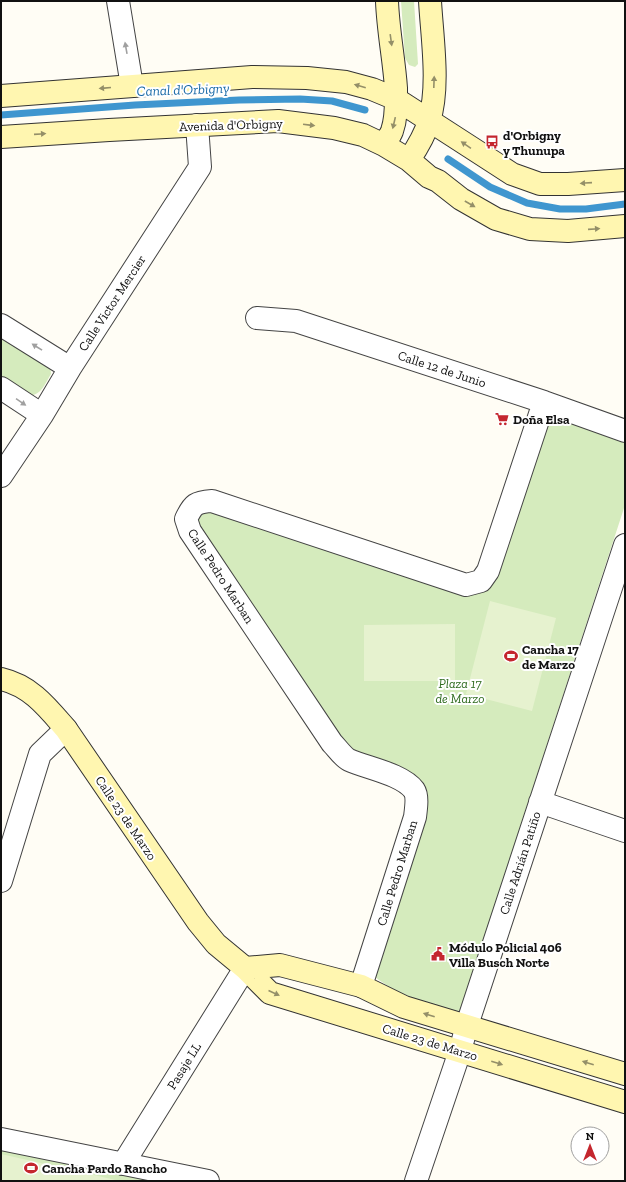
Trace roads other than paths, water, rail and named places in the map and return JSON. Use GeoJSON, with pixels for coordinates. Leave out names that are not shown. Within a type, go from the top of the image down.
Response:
{"type":"FeatureCollection","features":[{"type":"Feature","properties":{"kind":"street"},"geometry":{"type":"LineString","coordinates":[[118,1],[132,86]]}},
{"type":"Feature","properties":{"kind":"street"},"geometry":{"type":"LineString","coordinates":[[384,145],[392,132],[396,116],[395,65],[388,19],[387,1]]}},
{"type":"Feature","properties":{"kind":"street"},"geometry":{"type":"LineString","coordinates":[[410,160],[425,133],[430,120],[434,100],[435,73],[430,1]]}},
{"type":"Feature","properties":{"kind":"street"},"geometry":{"type":"LineString","coordinates":[[1,96],[252,77],[307,78],[346,82],[372,89],[396,99],[512,174],[540,184],[568,184],[625,180]]}},
{"type":"Feature","properties":{"kind":"street","name":"Avenida d'Orbigny"},"geometry":{"type":"LineString","coordinates":[[1,137],[278,121],[334,128],[362,135],[384,145],[410,160],[429,177],[438,181],[461,199],[496,219],[530,229],[568,231],[625,226]]}},
{"type":"Feature","properties":{"kind":"street","name":"Calle Victor Mercier"},"geometry":{"type":"LineString","coordinates":[[1,476],[42,415],[70,368],[200,167],[197,125]]}},
{"type":"Feature","properties":{"kind":"street","name":"Calle 12 de Junio"},"geometry":{"type":"LineString","coordinates":[[257,318],[296,321],[544,402],[625,431]]}},
{"type":"Feature","properties":{"kind":"street"},"geometry":{"type":"LineString","coordinates":[[1,325],[70,368]]}},
{"type":"Feature","properties":{"kind":"street"},"geometry":{"type":"LineString","coordinates":[[1,388],[42,415]]}},
{"type":"Feature","properties":{"kind":"street","name":"Calle Pedro Marban"},"geometry":{"type":"LineString","coordinates":[[362,986],[416,817],[416,799],[414,790],[405,782],[388,774],[348,760],[332,743],[190,532],[186,519],[191,507],[201,502],[212,501],[466,585],[481,582],[488,571],[544,402]]}},
{"type":"Feature","properties":{"kind":"street","name":"Calle Adrián Patiño"},"geometry":{"type":"LineString","coordinates":[[416,1181],[460,1051],[467,1025],[540,802],[617,595],[625,545]]}},
{"type":"Feature","properties":{"kind":"street","name":"Calle 23 de Marzo"},"geometry":{"type":"LineString","coordinates":[[1,678],[13,682],[41,700],[66,729],[198,922],[216,944],[245,968],[270,993],[625,1102]]}},
{"type":"Feature","properties":{"kind":"street"},"geometry":{"type":"LineString","coordinates":[[1,881],[40,754],[66,729]]}},
{"type":"Feature","properties":{"kind":"street"},"geometry":{"type":"LineString","coordinates":[[540,802],[625,831]]}},
{"type":"Feature","properties":{"kind":"street","name":"Calle 23 de Marzo"},"geometry":{"type":"LineString","coordinates":[[245,968],[280,965],[362,986],[404,1007],[625,1074]]}},
{"type":"Feature","properties":{"kind":"street","name":"Pasaje LL"},"geometry":{"type":"LineString","coordinates":[[123,1164],[245,968]]}},
{"type":"Feature","properties":{"kind":"street"},"geometry":{"type":"LineString","coordinates":[[1,1139],[208,1181]]}},
{"type":"Feature","properties":{"kind":"waterway","name":"Canal d'Orbigny"},"geometry":{"type":"LineString","coordinates":[[1,115],[135,105],[239,100],[300,99],[332,101],[365,110]]}},
{"type":"Feature","properties":{"kind":"waterway","name":"Canal d'Orbigny"},"geometry":{"type":"LineString","coordinates":[[448,159],[490,187],[527,203],[560,209],[586,209],[625,204]]}},
{"type":"Feature","properties":{"kind":"place","name":"d'Orbigny y Thunupa"},"geometry":{"type":"Point","coordinates":[492,142]}},
{"type":"Feature","properties":{"kind":"place","name":"Doña Elsa"},"geometry":{"type":"Point","coordinates":[502,419]}},
{"type":"Feature","properties":{"kind":"place","name":"Cancha 17 de Marzo"},"geometry":{"type":"Point","coordinates":[511,656]}},
{"type":"Feature","properties":{"kind":"place","name":"Módulo Policial 406 Villa Busch Norte"},"geometry":{"type":"Point","coordinates":[438,954]}},
{"type":"Feature","properties":{"kind":"place","name":"Cancha Pardo Rancho"},"geometry":{"type":"Point","coordinates":[31,1168]}},
{"type":"Feature","properties":{"kind":"park label","name":"Plaza 17 de Marzo"},"geometry":{"type":"Point","coordinates":[460,690]}}]}
